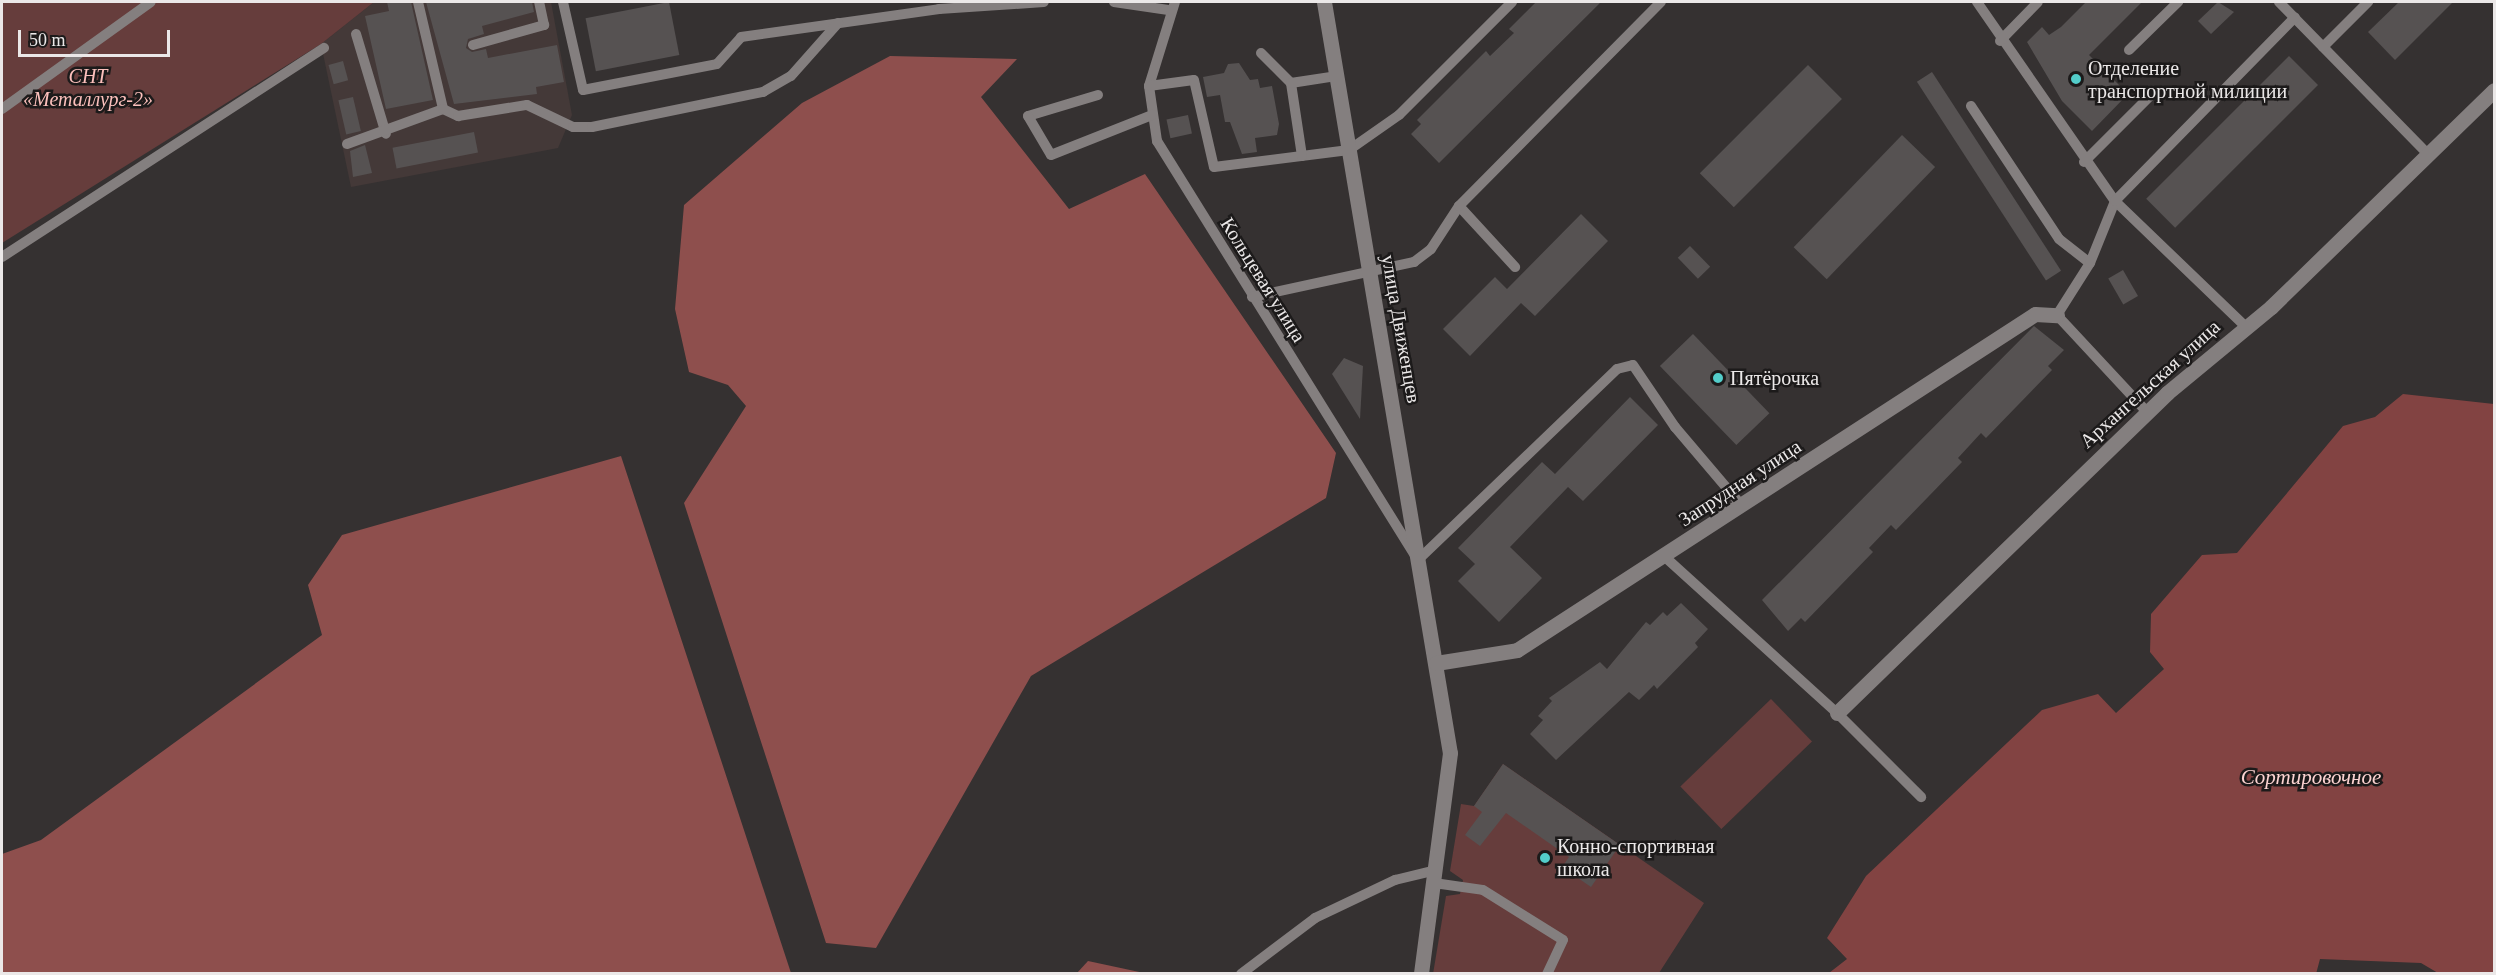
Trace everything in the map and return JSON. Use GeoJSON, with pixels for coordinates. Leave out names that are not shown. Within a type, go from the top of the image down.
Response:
{"type":"FeatureCollection","features":[{"type":"Feature","properties":{"kind":"street","name":"улица Движенцев"},"geometry":{"type":"LineString","coordinates":[[1324,2],[1450,753],[1421,974]]}},
{"type":"Feature","properties":{"kind":"street","name":"Архангельская улица"},"geometry":{"type":"LineString","coordinates":[[1837,712],[2147,412],[2246,327],[2494,90]]}},
{"type":"Feature","properties":{"kind":"street","name":"Запрудная улица"},"geometry":{"type":"LineString","coordinates":[[1436,663],[1517,650],[1665,557],[2035,315],[2057,315]]}},
{"type":"Feature","properties":{"kind":"lane"},"geometry":{"type":"LineString","coordinates":[[2,109],[151,2]]}},
{"type":"Feature","properties":{"kind":"lane"},"geometry":{"type":"LineString","coordinates":[[418,2],[443,109]]}},
{"type":"Feature","properties":{"kind":"lane"},"geometry":{"type":"LineString","coordinates":[[473,45],[544,25],[540,2]]}},
{"type":"Feature","properties":{"kind":"lane"},"geometry":{"type":"LineString","coordinates":[[563,2],[583,90],[717,64],[741,37],[838,23],[1044,2]]}},
{"type":"Feature","properties":{"kind":"lane"},"geometry":{"type":"LineString","coordinates":[[1114,2],[1172,6]]}},
{"type":"Feature","properties":{"kind":"lane"},"geometry":{"type":"LineString","coordinates":[[1149,86],[1194,80],[1214,167],[1349,150],[1399,115],[1512,2]]}},
{"type":"Feature","properties":{"kind":"lane"},"geometry":{"type":"LineString","coordinates":[[1252,297],[1414,262],[1431,249],[1459,206],[1662,2]]}},
{"type":"Feature","properties":{"kind":"lane"},"geometry":{"type":"LineString","coordinates":[[1977,2],[2000,41],[2084,162],[2115,201],[2246,327]]}},
{"type":"Feature","properties":{"kind":"lane"},"geometry":{"type":"LineString","coordinates":[[2000,41],[2038,2]]}},
{"type":"Feature","properties":{"kind":"lane"},"geometry":{"type":"LineString","coordinates":[[2129,50],[2178,2]]}},
{"type":"Feature","properties":{"kind":"lane"},"geometry":{"type":"LineString","coordinates":[[2279,2],[2428,154]]}},
{"type":"Feature","properties":{"kind":"lane"},"geometry":{"type":"LineString","coordinates":[[2324,47],[2368,2]]}},
{"type":"Feature","properties":{"kind":"lane","name":"Кольцевая улица"},"geometry":{"type":"LineString","coordinates":[[1172,6],[1149,86],[1152,116],[1169,165],[1418,560]]}},
{"type":"Feature","properties":{"kind":"lane"},"geometry":{"type":"LineString","coordinates":[[2147,412],[2057,315],[2090,263],[2115,201],[2295,17]]}},
{"type":"Feature","properties":{"kind":"lane"},"geometry":{"type":"LineString","coordinates":[[346,144],[386,134],[443,109],[458,116],[527,105],[573,127],[592,127],[763,92],[791,76],[838,23]]}},
{"type":"Feature","properties":{"kind":"lane"},"geometry":{"type":"LineString","coordinates":[[356,34],[386,134]]}},
{"type":"Feature","properties":{"kind":"lane"},"geometry":{"type":"LineString","coordinates":[[2,257],[324,48]]}},
{"type":"Feature","properties":{"kind":"lane"},"geometry":{"type":"LineString","coordinates":[[1261,53],[1291,83],[1302,156]]}},
{"type":"Feature","properties":{"kind":"lane"},"geometry":{"type":"LineString","coordinates":[[1291,83],[1337,76]]}},
{"type":"Feature","properties":{"kind":"lane"},"geometry":{"type":"LineString","coordinates":[[1098,94],[1028,116],[1051,155],[1152,116]]}},
{"type":"Feature","properties":{"kind":"lane"},"geometry":{"type":"LineString","coordinates":[[2084,162],[2150,96]]}},
{"type":"Feature","properties":{"kind":"lane"},"geometry":{"type":"LineString","coordinates":[[1971,106],[2059,239],[2090,263]]}},
{"type":"Feature","properties":{"kind":"lane"},"geometry":{"type":"LineString","coordinates":[[1459,206],[1515,267]]}},
{"type":"Feature","properties":{"kind":"lane"},"geometry":{"type":"LineString","coordinates":[[1418,560],[1617,369],[1633,365],[1675,427],[1742,506]]}},
{"type":"Feature","properties":{"kind":"lane"},"geometry":{"type":"LineString","coordinates":[[1665,557],[1837,712],[1922,797]]}},
{"type":"Feature","properties":{"kind":"lane"},"geometry":{"type":"LineString","coordinates":[[1241,974],[1315,918],[1395,880],[1435,877],[1483,890],[1563,940],[1547,974]]}},
{"type":"Feature","properties":{"kind":"shaded area"},"geometry":{"type":"Polygon","coordinates":[[[374,2],[551,2],[572,115],[558,148],[351,187],[321,44],[374,2]]]}},
{"type":"Feature","properties":{"kind":"shaded area"},"geometry":{"type":"Polygon","coordinates":[[[890,56],[1017,59],[981,97],[1069,209],[1145,174],[1336,453],[1326,498],[1031,676],[876,948],[826,943],[684,503],[746,406],[728,385],[689,372],[675,309],[684,205],[802,103],[890,56]]]}},
{"type":"Feature","properties":{"kind":"shaded area"},"geometry":{"type":"Polygon","coordinates":[[[621,456],[791,973],[2,973],[2,854],[41,840],[322,635],[308,585],[342,535],[621,456]]]}},
{"type":"Feature","properties":{"kind":"shaded area"},"geometry":{"type":"Polygon","coordinates":[[[1088,961],[1144,973],[1077,973],[1088,961]]]}},
{"type":"Feature","properties":{"kind":"green space","name":"СНТ «Металлург-2»"},"geometry":{"type":"Polygon","coordinates":[[[2,2],[374,2],[321,44],[2,243],[2,2]]]}},
{"type":"Feature","properties":{"kind":"green space"},"geometry":{"type":"Polygon","coordinates":[[[1771,699],[1812,741],[1721,829],[1680,787],[1771,699]]]}},
{"type":"Feature","properties":{"kind":"green space","name":"Конно-спортивная школа"},"geometry":{"type":"Polygon","coordinates":[[[1503,764],[1704,903],[1659,973],[1433,974],[1446,896],[1460,894],[1463,880],[1450,871],[1461,804],[1474,806],[1503,764]]]}},
{"type":"Feature","properties":{"kind":"water","name":"Сортировочное"},"geometry":{"type":"Polygon","coordinates":[[[2403,394],[2494,404],[2494,973],[2438,973],[2421,963],[2320,959],[2316,974],[1829,973],[1847,959],[1827,938],[1866,876],[2042,710],[2098,694],[2116,713],[2164,669],[2150,652],[2151,614],[2202,555],[2237,553],[2343,426],[2375,417],[2403,394]]]}},
{"type":"Feature","properties":{"kind":"building"},"geometry":{"type":"Polygon","coordinates":[[[387,2],[411,2],[433,100],[386,109],[365,16],[389,11],[387,2]]]}},
{"type":"Feature","properties":{"kind":"building"},"geometry":{"type":"Polygon","coordinates":[[[426,2],[532,2],[534,12],[482,26],[484,34],[468,39],[466,48],[472,52],[486,49],[488,58],[557,45],[564,82],[536,87],[537,94],[454,104],[426,2]]]}},
{"type":"Feature","properties":{"kind":"building"},"geometry":{"type":"Polygon","coordinates":[[[669,2],[679,55],[596,71],[586,18],[669,2]]]}},
{"type":"Feature","properties":{"kind":"building"},"geometry":{"type":"Polygon","coordinates":[[[1536,2],[1601,2],[1439,163],[1411,134],[1421,124],[1417,120],[1486,51],[1490,56],[1514,33],[1509,29],[1536,2]]]}},
{"type":"Feature","properties":{"kind":"building"},"geometry":{"type":"Polygon","coordinates":[[[2086,2],[2142,2],[2089,55],[2128,94],[2092,131],[2062,101],[2027,42],[2042,27],[2049,35],[2061,27],[2086,2]]]}},
{"type":"Feature","properties":{"kind":"building"},"geometry":{"type":"Polygon","coordinates":[[[2218,2],[2234,12],[2211,34],[2198,21],[2218,2]]]}},
{"type":"Feature","properties":{"kind":"building"},"geometry":{"type":"Polygon","coordinates":[[[2399,2],[2453,2],[2395,60],[2368,32],[2399,2]]]}},
{"type":"Feature","properties":{"kind":"building"},"geometry":{"type":"Polygon","coordinates":[[[2289,56],[2318,85],[2175,228],[2146,199],[2289,56]]]}},
{"type":"Feature","properties":{"kind":"building"},"geometry":{"type":"Polygon","coordinates":[[[343,61],[348,80],[334,84],[329,65],[343,61]]]}},
{"type":"Feature","properties":{"kind":"building"},"geometry":{"type":"Polygon","coordinates":[[[1239,63],[1250,80],[1258,79],[1260,88],[1272,86],[1279,124],[1277,135],[1255,138],[1257,152],[1242,154],[1230,122],[1225,122],[1220,95],[1207,97],[1203,77],[1224,73],[1228,64],[1239,63]]]}},
{"type":"Feature","properties":{"kind":"building"},"geometry":{"type":"Polygon","coordinates":[[[1808,65],[1842,99],[1734,207],[1700,173],[1808,65]]]}},
{"type":"Feature","properties":{"kind":"building"},"geometry":{"type":"Polygon","coordinates":[[[1932,72],[2061,271],[2046,281],[1917,82],[1932,72]]]}},
{"type":"Feature","properties":{"kind":"building"},"geometry":{"type":"Polygon","coordinates":[[[353,97],[361,131],[346,134],[338,100],[353,97]]]}},
{"type":"Feature","properties":{"kind":"building"},"geometry":{"type":"Polygon","coordinates":[[[1188,115],[1192,134],[1170,138],[1166,120],[1188,115]]]}},
{"type":"Feature","properties":{"kind":"building"},"geometry":{"type":"Polygon","coordinates":[[[474,132],[478,153],[397,168],[393,148],[474,132]]]}},
{"type":"Feature","properties":{"kind":"building"},"geometry":{"type":"Polygon","coordinates":[[[1902,135],[1935,167],[1827,279],[1794,247],[1902,135]]]}},
{"type":"Feature","properties":{"kind":"building"},"geometry":{"type":"Polygon","coordinates":[[[365,145],[372,173],[353,177],[350,151],[365,145]]]}},
{"type":"Feature","properties":{"kind":"building"},"geometry":{"type":"Polygon","coordinates":[[[1581,214],[1608,241],[1535,316],[1521,303],[1470,356],[1443,329],[1495,277],[1507,289],[1581,214]]]}},
{"type":"Feature","properties":{"kind":"building"},"geometry":{"type":"Polygon","coordinates":[[[1690,246],[1710,267],[1698,279],[1678,258],[1690,246]]]}},
{"type":"Feature","properties":{"kind":"building"},"geometry":{"type":"Polygon","coordinates":[[[2123,270],[2138,296],[2123,304],[2108,278],[2123,270]]]}},
{"type":"Feature","properties":{"kind":"building"},"geometry":{"type":"Polygon","coordinates":[[[2034,326],[2064,350],[2048,366],[2052,370],[1986,438],[1981,433],[1958,458],[1962,462],[1896,530],[1891,525],[1869,548],[1873,552],[1805,622],[1801,618],[1788,631],[1762,600],[2034,326]]]}},
{"type":"Feature","properties":{"kind":"building"},"geometry":{"type":"Polygon","coordinates":[[[1693,334],[1769,413],[1736,445],[1660,366],[1693,334]]]}},
{"type":"Feature","properties":{"kind":"building"},"geometry":{"type":"Polygon","coordinates":[[[1344,358],[1363,366],[1360,419],[1332,374],[1344,358]]]}},
{"type":"Feature","properties":{"kind":"building"},"geometry":{"type":"Polygon","coordinates":[[[1630,397],[1658,425],[1583,501],[1568,487],[1510,547],[1542,578],[1499,622],[1458,581],[1475,564],[1458,548],[1542,462],[1555,474],[1630,397]]]}},
{"type":"Feature","properties":{"kind":"building"},"geometry":{"type":"Polygon","coordinates":[[[1681,603],[1708,629],[1695,643],[1698,647],[1657,689],[1654,685],[1639,700],[1629,692],[1556,760],[1530,734],[1543,720],[1538,716],[1552,701],[1549,698],[1600,662],[1607,669],[1646,622],[1650,625],[1663,612],[1667,616],[1681,603]]]}},
{"type":"Feature","properties":{"kind":"building"},"geometry":{"type":"Polygon","coordinates":[[[1503,764],[1620,845],[1591,887],[1562,867],[1569,857],[1506,813],[1480,846],[1465,835],[1482,812],[1474,806],[1503,764]]]}},
{"type":"Feature","properties":{"kind":"place","name":"Отделение транспортной милиции"},"geometry":{"type":"Point","coordinates":[2076,79]}},
{"type":"Feature","properties":{"kind":"place","name":"Пятёрочка"},"geometry":{"type":"Point","coordinates":[1718,378]}},
{"type":"Feature","properties":{"kind":"place","name":"Конно-спортивная школа"},"geometry":{"type":"Point","coordinates":[1545,858]}}]}
